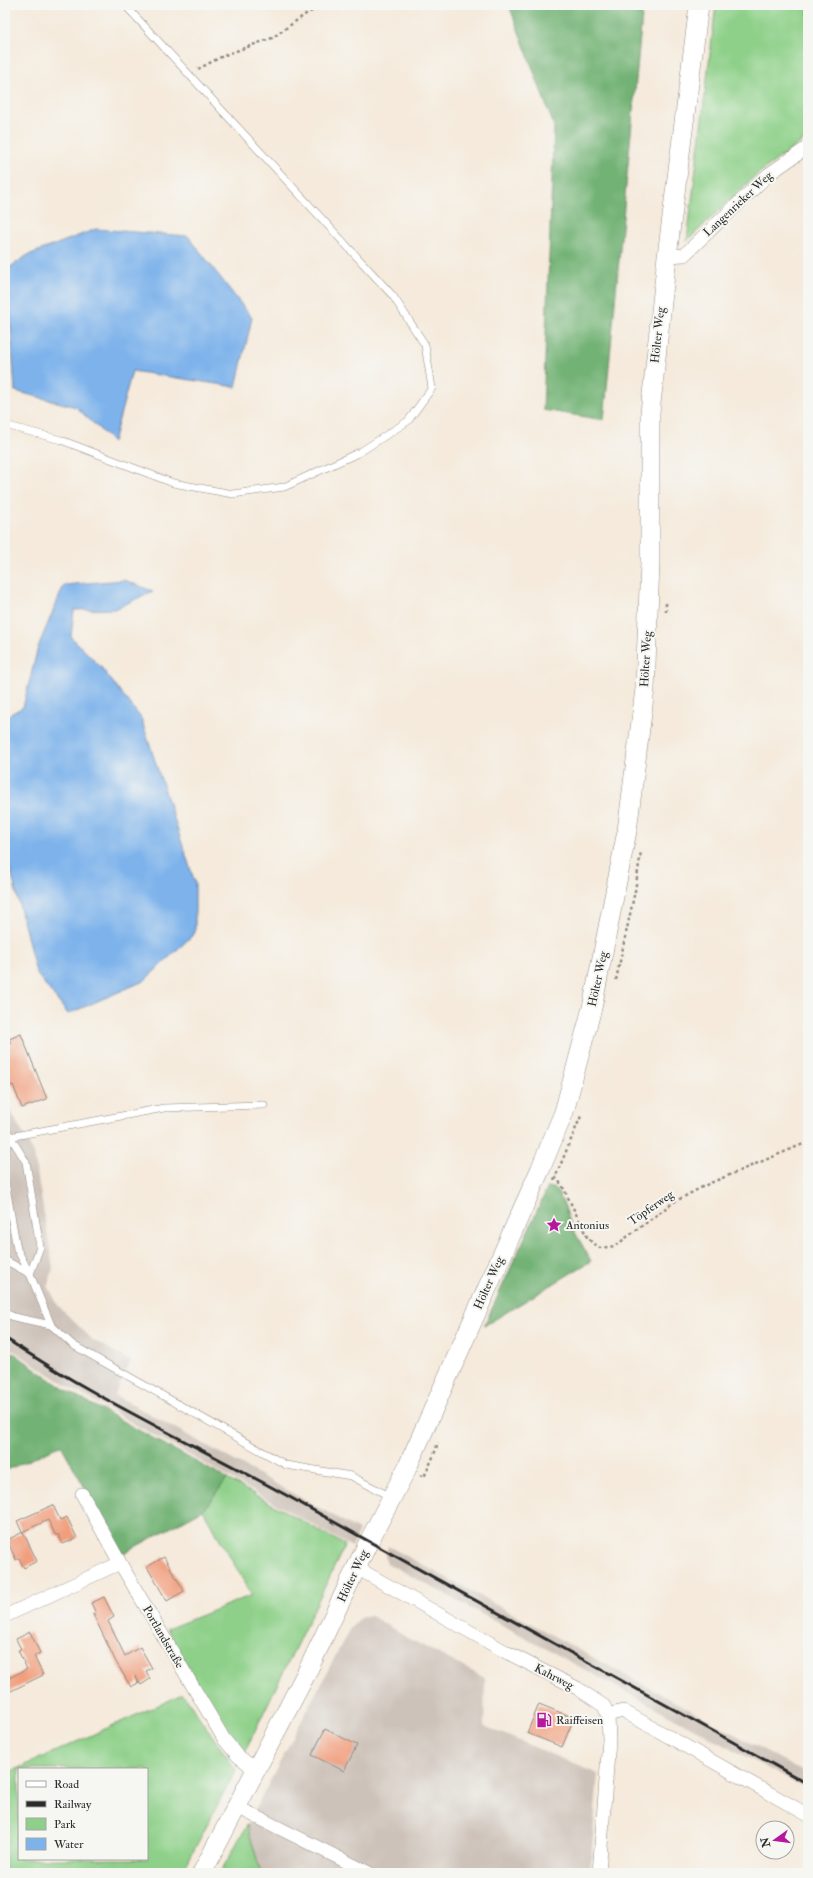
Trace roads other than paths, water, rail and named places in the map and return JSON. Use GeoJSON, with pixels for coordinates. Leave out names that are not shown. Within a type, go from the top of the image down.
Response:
{"type":"FeatureCollection","features":[{"type":"Feature","properties":{"kind":"main road","name":"Hölter Weg"},"geometry":{"type":"LineString","coordinates":[[202,1873],[308,1670],[549,1177],[564,1112],[592,1008],[627,831],[645,689],[650,563],[650,413],[667,256],[699,5]]}},
{"type":"Feature","properties":{"kind":"street","name":"Langenrieker Weg"},"geometry":{"type":"LineString","coordinates":[[667,256],[684,255],[769,174],[808,147]]}},
{"type":"Feature","properties":{"kind":"street","name":"Portlandstraße"},"geometry":{"type":"LineString","coordinates":[[82,1494],[120,1563],[224,1739],[238,1756],[256,1770]]}},
{"type":"Feature","properties":{"kind":"street"},"geometry":{"type":"LineString","coordinates":[[5,1616],[120,1563]]}},
{"type":"Feature","properties":{"kind":"street","name":"Kahrweg"},"geometry":{"type":"LineString","coordinates":[[357,1568],[506,1652],[595,1699],[604,1706],[608,1715]]}},
{"type":"Feature","properties":{"kind":"street"},"geometry":{"type":"LineString","coordinates":[[599,1873],[609,1740],[608,1715],[623,1711],[808,1815]]}},
{"type":"Feature","properties":{"kind":"street"},"geometry":{"type":"LineString","coordinates":[[237,1807],[369,1873]]}},
{"type":"Feature","properties":{"kind":"lane"},"geometry":{"type":"LineString","coordinates":[[5,425],[61,440],[172,483],[233,494],[284,487],[360,452],[408,421],[432,388],[425,345],[393,296],[125,5]]}},
{"type":"Feature","properties":{"kind":"lane"},"geometry":{"type":"LineString","coordinates":[[9,1136],[164,1108],[264,1105]]}},
{"type":"Feature","properties":{"kind":"lane"},"geometry":{"type":"LineString","coordinates":[[5,1128],[26,1162],[40,1247],[30,1274]]}},
{"type":"Feature","properties":{"kind":"lane"},"geometry":{"type":"LineString","coordinates":[[5,1154],[9,1136]]}},
{"type":"Feature","properties":{"kind":"lane"},"geometry":{"type":"LineString","coordinates":[[5,1182],[16,1249],[30,1274],[51,1325],[73,1345],[286,1465],[351,1476],[393,1498]]}},
{"type":"Feature","properties":{"kind":"lane"},"geometry":{"type":"LineString","coordinates":[[5,1260],[30,1274]]}},
{"type":"Feature","properties":{"kind":"lane"},"geometry":{"type":"LineString","coordinates":[[5,1313],[14,1317],[51,1325]]}},
{"type":"Feature","properties":{"kind":"water"},"geometry":{"type":"Polygon","coordinates":[[[96,229],[188,236],[252,318],[236,387],[132,371],[113,442],[76,407],[15,391],[7,269],[28,255],[96,229]]]}},
{"type":"Feature","properties":{"kind":"water"},"geometry":{"type":"Polygon","coordinates":[[[124,580],[153,591],[115,609],[74,610],[71,637],[100,666],[141,718],[195,883],[195,933],[144,981],[68,1014],[36,973],[5,847],[5,717],[23,707],[38,647],[64,585],[124,580]]]}},
{"type":"Feature","properties":{"kind":"railway"},"geometry":{"type":"LineString","coordinates":[[5,1338],[75,1382],[295,1500],[808,1784]]}},
{"type":"Feature","properties":{"kind":"place","name":"Antonius"},"geometry":{"type":"Point","coordinates":[554,1225]}},
{"type":"Feature","properties":{"kind":"place","name":"Raiffeisen"},"geometry":{"type":"Point","coordinates":[544,1720]}}]}
